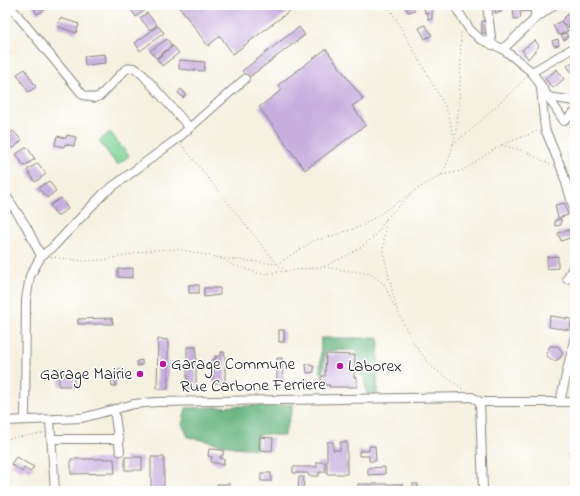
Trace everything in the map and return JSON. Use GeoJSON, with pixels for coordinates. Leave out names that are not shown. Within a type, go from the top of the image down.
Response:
{"type":"FeatureCollection","features":[{"type":"Feature","properties":{"kind":"street"},"geometry":{"type":"LineString","coordinates":[[9,5],[83,95],[94,98],[100,96],[125,70],[130,67],[134,68],[143,75],[189,127]]}},
{"type":"Feature","properties":{"kind":"street"},"geometry":{"type":"LineString","coordinates":[[454,5],[475,35],[503,50],[532,72],[541,88],[564,121],[575,112]]}},
{"type":"Feature","properties":{"kind":"street"},"geometry":{"type":"LineString","coordinates":[[487,5],[492,44]]}},
{"type":"Feature","properties":{"kind":"street"},"geometry":{"type":"LineString","coordinates":[[535,5],[535,19]]}},
{"type":"Feature","properties":{"kind":"street"},"geometry":{"type":"LineString","coordinates":[[503,50],[535,19],[554,5]]}},
{"type":"Feature","properties":{"kind":"street"},"geometry":{"type":"LineString","coordinates":[[532,72],[575,47]]}},
{"type":"Feature","properties":{"kind":"street"},"geometry":{"type":"LineString","coordinates":[[26,420],[26,300],[30,276],[42,256],[52,248],[104,193],[177,139],[245,79]]}},
{"type":"Feature","properties":{"kind":"street"},"geometry":{"type":"LineString","coordinates":[[541,88],[545,129],[562,170],[575,212]]}},
{"type":"Feature","properties":{"kind":"street"},"geometry":{"type":"LineString","coordinates":[[548,97],[575,101]]}},
{"type":"Feature","properties":{"kind":"street"},"geometry":{"type":"LineString","coordinates":[[5,194],[26,226],[42,256]]}},
{"type":"Feature","properties":{"kind":"street"},"geometry":{"type":"LineString","coordinates":[[567,279],[575,263]]}},
{"type":"Feature","properties":{"kind":"street"},"geometry":{"type":"LineString","coordinates":[[560,402],[575,336]]}},
{"type":"Feature","properties":{"kind":"street"},"geometry":{"type":"LineString","coordinates":[[472,397],[480,402],[575,402]]}},
{"type":"Feature","properties":{"kind":"street","name":"Rue Carbone Ferriere"},"geometry":{"type":"LineString","coordinates":[[5,421],[50,421],[82,418],[134,404],[156,402],[472,397]]}},
{"type":"Feature","properties":{"kind":"street"},"geometry":{"type":"LineString","coordinates":[[480,402],[483,491]]}},
{"type":"Feature","properties":{"kind":"street"},"geometry":{"type":"LineString","coordinates":[[114,409],[120,451]]}},
{"type":"Feature","properties":{"kind":"street"},"geometry":{"type":"LineString","coordinates":[[50,421],[54,491]]}},
{"type":"Feature","properties":{"kind":"street"},"geometry":{"type":"LineString","coordinates":[[52,436],[119,439]]}},
{"type":"Feature","properties":{"kind":"path"},"geometry":{"type":"LineString","coordinates":[[388,5],[444,104],[449,116],[454,137]]}},
{"type":"Feature","properties":{"kind":"path"},"geometry":{"type":"LineString","coordinates":[[441,175],[448,165],[454,137],[459,95],[462,16]]}},
{"type":"Feature","properties":{"kind":"path"},"geometry":{"type":"LineString","coordinates":[[453,144],[470,131],[532,72]]}},
{"type":"Feature","properties":{"kind":"path"},"geometry":{"type":"LineString","coordinates":[[564,121],[575,133]]}},
{"type":"Feature","properties":{"kind":"path"},"geometry":{"type":"LineString","coordinates":[[42,256],[84,260],[104,260],[151,250],[178,249],[220,258],[277,264],[315,240],[326,238],[362,226],[414,191],[441,175],[462,170],[501,145],[545,129]]}},
{"type":"Feature","properties":{"kind":"path"},"geometry":{"type":"LineString","coordinates":[[177,139],[277,264],[286,271]]}},
{"type":"Feature","properties":{"kind":"path"},"geometry":{"type":"LineString","coordinates":[[501,145],[524,151],[562,170],[575,170]]}},
{"type":"Feature","properties":{"kind":"path"},"geometry":{"type":"LineString","coordinates":[[322,267],[352,253],[364,245],[376,235],[386,219],[414,191]]}},
{"type":"Feature","properties":{"kind":"path"},"geometry":{"type":"LineString","coordinates":[[386,219],[383,252],[396,310]]}},
{"type":"Feature","properties":{"kind":"path"},"geometry":{"type":"LineString","coordinates":[[220,258],[235,266],[261,274],[322,267],[371,274],[384,284],[414,344],[432,367],[472,397]]}},
{"type":"Feature","properties":{"kind":"path"},"geometry":{"type":"LineString","coordinates":[[5,440],[52,436]]}},
{"type":"Feature","properties":{"kind":"green space"},"geometry":{"type":"Polygon","coordinates":[[[110,132],[129,156],[117,165],[99,141],[110,132]]]}},
{"type":"Feature","properties":{"kind":"green space"},"geometry":{"type":"Polygon","coordinates":[[[321,338],[379,338],[377,396],[367,396],[364,378],[359,372],[360,358],[356,350],[325,351],[323,373],[320,372],[321,338]]]}},
{"type":"Feature","properties":{"kind":"green space"},"geometry":{"type":"Polygon","coordinates":[[[294,404],[284,436],[265,434],[256,436],[257,449],[233,447],[188,437],[182,424],[186,408],[294,404]]]}},
{"type":"Feature","properties":{"kind":"building"},"geometry":{"type":"Polygon","coordinates":[[[32,5],[44,5],[46,9],[37,14],[32,5]]]}},
{"type":"Feature","properties":{"kind":"building"},"geometry":{"type":"Polygon","coordinates":[[[134,5],[140,5],[145,10],[136,17],[130,8],[134,5]]]}},
{"type":"Feature","properties":{"kind":"building"},"geometry":{"type":"Polygon","coordinates":[[[178,5],[294,5],[295,7],[233,54],[220,36],[208,46],[178,5]]]}},
{"type":"Feature","properties":{"kind":"building"},"geometry":{"type":"Polygon","coordinates":[[[405,5],[418,5],[413,7],[415,10],[408,12],[405,5]]]}},
{"type":"Feature","properties":{"kind":"building"},"geometry":{"type":"Polygon","coordinates":[[[513,5],[531,5],[531,11],[520,12],[521,18],[514,19],[513,5]]]}},
{"type":"Feature","properties":{"kind":"building"},"geometry":{"type":"Polygon","coordinates":[[[432,7],[432,19],[428,20],[428,13],[425,13],[424,8],[432,7]]]}},
{"type":"Feature","properties":{"kind":"building"},"geometry":{"type":"Polygon","coordinates":[[[495,9],[502,9],[502,12],[495,13],[495,9]]]}},
{"type":"Feature","properties":{"kind":"building"},"geometry":{"type":"Polygon","coordinates":[[[147,13],[157,25],[150,30],[140,18],[147,13]]]}},
{"type":"Feature","properties":{"kind":"building"},"geometry":{"type":"Polygon","coordinates":[[[569,13],[575,21],[568,28],[561,21],[569,13]]]}},
{"type":"Feature","properties":{"kind":"building"},"geometry":{"type":"Polygon","coordinates":[[[60,18],[79,24],[76,33],[57,26],[60,18]]]}},
{"type":"Feature","properties":{"kind":"building"},"geometry":{"type":"Polygon","coordinates":[[[487,20],[487,33],[482,33],[482,21],[487,20]]]}},
{"type":"Feature","properties":{"kind":"building"},"geometry":{"type":"Polygon","coordinates":[[[561,21],[568,31],[559,35],[553,26],[561,21]]]}},
{"type":"Feature","properties":{"kind":"building"},"geometry":{"type":"Polygon","coordinates":[[[425,25],[432,35],[425,39],[419,28],[425,25]]]}},
{"type":"Feature","properties":{"kind":"building"},"geometry":{"type":"Polygon","coordinates":[[[158,26],[164,33],[140,51],[135,43],[158,26]]]}},
{"type":"Feature","properties":{"kind":"building"},"geometry":{"type":"Polygon","coordinates":[[[299,27],[305,35],[248,78],[242,71],[299,27]]]}},
{"type":"Feature","properties":{"kind":"building"},"geometry":{"type":"Polygon","coordinates":[[[566,33],[568,37],[564,40],[561,35],[566,33]]]}},
{"type":"Feature","properties":{"kind":"building"},"geometry":{"type":"Polygon","coordinates":[[[167,39],[172,46],[156,58],[150,51],[167,39]]]}},
{"type":"Feature","properties":{"kind":"building"},"geometry":{"type":"Polygon","coordinates":[[[558,39],[559,45],[554,46],[552,41],[558,39]]]}},
{"type":"Feature","properties":{"kind":"building"},"geometry":{"type":"Polygon","coordinates":[[[535,40],[539,46],[528,59],[522,50],[535,40]]]}},
{"type":"Feature","properties":{"kind":"building"},"geometry":{"type":"Polygon","coordinates":[[[173,46],[179,53],[162,66],[157,59],[173,46]]]}},
{"type":"Feature","properties":{"kind":"building"},"geometry":{"type":"Polygon","coordinates":[[[5,48],[10,54],[5,58],[5,48]]]}},
{"type":"Feature","properties":{"kind":"building"},"geometry":{"type":"Polygon","coordinates":[[[326,49],[363,99],[352,106],[366,125],[305,170],[259,107],[282,90],[278,85],[326,49]]]}},
{"type":"Feature","properties":{"kind":"building"},"geometry":{"type":"Polygon","coordinates":[[[105,54],[106,63],[85,65],[84,56],[105,54]]]}},
{"type":"Feature","properties":{"kind":"building"},"geometry":{"type":"Polygon","coordinates":[[[179,60],[205,62],[204,71],[179,69],[179,60]]]}},
{"type":"Feature","properties":{"kind":"building"},"geometry":{"type":"Polygon","coordinates":[[[575,60],[575,73],[573,74],[567,66],[575,60]]]}},
{"type":"Feature","properties":{"kind":"building"},"geometry":{"type":"Polygon","coordinates":[[[25,69],[36,87],[28,92],[17,74],[25,69]]]}},
{"type":"Feature","properties":{"kind":"building"},"geometry":{"type":"Polygon","coordinates":[[[557,69],[564,79],[553,88],[545,79],[557,69]]]}},
{"type":"Feature","properties":{"kind":"building"},"geometry":{"type":"Polygon","coordinates":[[[181,89],[186,94],[183,98],[178,93],[181,89]]]}},
{"type":"Feature","properties":{"kind":"building"},"geometry":{"type":"Polygon","coordinates":[[[13,131],[22,140],[13,149],[5,141],[5,138],[13,131]]]}},
{"type":"Feature","properties":{"kind":"building"},"geometry":{"type":"Polygon","coordinates":[[[67,135],[76,137],[74,146],[65,144],[64,147],[55,145],[57,136],[66,138],[67,135]]]}},
{"type":"Feature","properties":{"kind":"building"},"geometry":{"type":"Polygon","coordinates":[[[27,147],[35,159],[24,166],[16,154],[27,147]]]}},
{"type":"Feature","properties":{"kind":"building"},"geometry":{"type":"Polygon","coordinates":[[[38,163],[46,174],[35,182],[27,170],[38,163]]]}},
{"type":"Feature","properties":{"kind":"building"},"geometry":{"type":"Polygon","coordinates":[[[49,181],[56,191],[47,198],[38,188],[49,181]]]}},
{"type":"Feature","properties":{"kind":"building"},"geometry":{"type":"Polygon","coordinates":[[[61,198],[68,209],[57,216],[50,205],[61,198]]]}},
{"type":"Feature","properties":{"kind":"building"},"geometry":{"type":"Polygon","coordinates":[[[565,203],[568,215],[558,218],[555,205],[565,203]]]}},
{"type":"Feature","properties":{"kind":"building"},"geometry":{"type":"Polygon","coordinates":[[[561,219],[561,225],[555,226],[555,220],[561,219]]]}},
{"type":"Feature","properties":{"kind":"building"},"geometry":{"type":"Polygon","coordinates":[[[569,230],[572,237],[561,241],[558,233],[569,230]]]}},
{"type":"Feature","properties":{"kind":"building"},"geometry":{"type":"Polygon","coordinates":[[[558,256],[558,268],[547,269],[547,257],[558,256]]]}},
{"type":"Feature","properties":{"kind":"building"},"geometry":{"type":"Polygon","coordinates":[[[133,268],[133,278],[118,277],[118,269],[133,268]]]}},
{"type":"Feature","properties":{"kind":"building"},"geometry":{"type":"Polygon","coordinates":[[[189,285],[199,285],[199,293],[189,293],[189,285]]]}},
{"type":"Feature","properties":{"kind":"building"},"geometry":{"type":"Polygon","coordinates":[[[204,288],[220,288],[220,295],[204,297],[204,288]]]}},
{"type":"Feature","properties":{"kind":"building"},"geometry":{"type":"Polygon","coordinates":[[[550,316],[571,319],[570,330],[549,327],[550,316]]]}},
{"type":"Feature","properties":{"kind":"building"},"geometry":{"type":"Polygon","coordinates":[[[112,318],[113,324],[78,324],[78,319],[112,318]]]}},
{"type":"Feature","properties":{"kind":"building"},"geometry":{"type":"Polygon","coordinates":[[[279,330],[284,330],[284,342],[279,342],[279,330]]]}},
{"type":"Feature","properties":{"kind":"building","name":"Garage Commune"},"geometry":{"type":"Polygon","coordinates":[[[158,339],[168,340],[168,389],[157,389],[158,339]]]}},
{"type":"Feature","properties":{"kind":"building"},"geometry":{"type":"Polygon","coordinates":[[[550,346],[558,346],[563,353],[559,359],[554,361],[549,359],[546,353],[550,346]]]}},
{"type":"Feature","properties":{"kind":"building"},"geometry":{"type":"Polygon","coordinates":[[[187,347],[196,347],[196,388],[187,388],[187,347]]]}},
{"type":"Feature","properties":{"kind":"building"},"geometry":{"type":"Polygon","coordinates":[[[221,352],[224,352],[225,356],[225,383],[213,383],[213,367],[216,367],[216,364],[213,364],[213,359],[216,359],[215,356],[221,356],[221,352]]]}},
{"type":"Feature","properties":{"kind":"building","name":"Laborex"},"geometry":{"type":"Polygon","coordinates":[[[326,354],[355,355],[354,377],[357,378],[357,387],[329,387],[330,385],[325,385],[325,381],[321,381],[321,376],[325,376],[326,354]]]}},
{"type":"Feature","properties":{"kind":"building"},"geometry":{"type":"Polygon","coordinates":[[[277,358],[282,358],[283,381],[277,381],[277,358]]]}},
{"type":"Feature","properties":{"kind":"building"},"geometry":{"type":"Polygon","coordinates":[[[142,360],[142,365],[137,366],[137,361],[142,360]]]}},
{"type":"Feature","properties":{"kind":"building"},"geometry":{"type":"Polygon","coordinates":[[[306,364],[311,364],[311,366],[314,366],[314,372],[307,373],[306,364]]]}},
{"type":"Feature","properties":{"kind":"building"},"geometry":{"type":"Polygon","coordinates":[[[118,369],[123,369],[123,378],[118,378],[118,369]]]}},
{"type":"Feature","properties":{"kind":"building"},"geometry":{"type":"Polygon","coordinates":[[[59,374],[74,374],[74,386],[59,386],[59,374]]]}},
{"type":"Feature","properties":{"kind":"building"},"geometry":{"type":"Polygon","coordinates":[[[116,376],[116,386],[112,387],[111,377],[116,376]]]}},
{"type":"Feature","properties":{"kind":"building"},"geometry":{"type":"Polygon","coordinates":[[[260,437],[273,438],[272,451],[259,450],[260,437]]]}},
{"type":"Feature","properties":{"kind":"building"},"geometry":{"type":"Polygon","coordinates":[[[327,442],[333,442],[333,450],[340,450],[340,442],[347,442],[347,474],[327,474],[327,442]]]}},
{"type":"Feature","properties":{"kind":"building"},"geometry":{"type":"Polygon","coordinates":[[[369,446],[375,446],[376,461],[369,461],[369,456],[359,456],[359,451],[369,451],[369,446]]]}},
{"type":"Feature","properties":{"kind":"building"},"geometry":{"type":"Polygon","coordinates":[[[209,449],[223,450],[223,456],[220,456],[220,458],[224,459],[224,465],[211,462],[212,457],[208,456],[209,449]]]}},
{"type":"Feature","properties":{"kind":"building"},"geometry":{"type":"Polygon","coordinates":[[[570,452],[575,452],[575,459],[570,459],[570,452]]]}},
{"type":"Feature","properties":{"kind":"building"},"geometry":{"type":"Polygon","coordinates":[[[16,457],[34,467],[30,472],[24,468],[22,472],[11,464],[16,457]]]}},
{"type":"Feature","properties":{"kind":"building"},"geometry":{"type":"Polygon","coordinates":[[[125,457],[142,457],[142,470],[125,470],[125,457]]]}},
{"type":"Feature","properties":{"kind":"building"},"geometry":{"type":"Polygon","coordinates":[[[151,457],[164,457],[164,491],[151,491],[151,457]]]}},
{"type":"Feature","properties":{"kind":"building"},"geometry":{"type":"Polygon","coordinates":[[[71,459],[114,459],[115,473],[71,474],[71,459]]]}},
{"type":"Feature","properties":{"kind":"building"},"geometry":{"type":"Polygon","coordinates":[[[317,462],[325,462],[325,472],[319,472],[319,476],[309,476],[308,473],[293,473],[293,467],[317,467],[317,462]]]}},
{"type":"Feature","properties":{"kind":"building"},"geometry":{"type":"Polygon","coordinates":[[[385,467],[385,474],[368,475],[368,468],[385,467]]]}},
{"type":"Feature","properties":{"kind":"building"},"geometry":{"type":"Polygon","coordinates":[[[261,473],[271,473],[271,481],[261,481],[261,473]]]}},
{"type":"Feature","properties":{"kind":"building"},"geometry":{"type":"Polygon","coordinates":[[[299,477],[304,477],[303,490],[298,490],[299,477]]]}},
{"type":"Feature","properties":{"kind":"building"},"geometry":{"type":"Polygon","coordinates":[[[217,484],[230,484],[231,491],[217,491],[217,484]]]}},
{"type":"Feature","properties":{"kind":"building"},"geometry":{"type":"Polygon","coordinates":[[[358,484],[402,484],[402,491],[358,491],[358,484]]]}},
{"type":"Feature","properties":{"kind":"building"},"geometry":{"type":"Polygon","coordinates":[[[413,484],[418,484],[418,491],[413,491],[413,484]]]}},
{"type":"Feature","properties":{"kind":"building"},"geometry":{"type":"Polygon","coordinates":[[[69,489],[86,489],[86,491],[69,491],[69,489]]]}},
{"type":"Feature","properties":{"kind":"place","name":"Garage Commune"},"geometry":{"type":"Point","coordinates":[163,364]}},
{"type":"Feature","properties":{"kind":"place","name":"Laborex"},"geometry":{"type":"Point","coordinates":[340,366]}},
{"type":"Feature","properties":{"kind":"place","name":"Garage Mairie"},"geometry":{"type":"Point","coordinates":[140,374]}}]}
